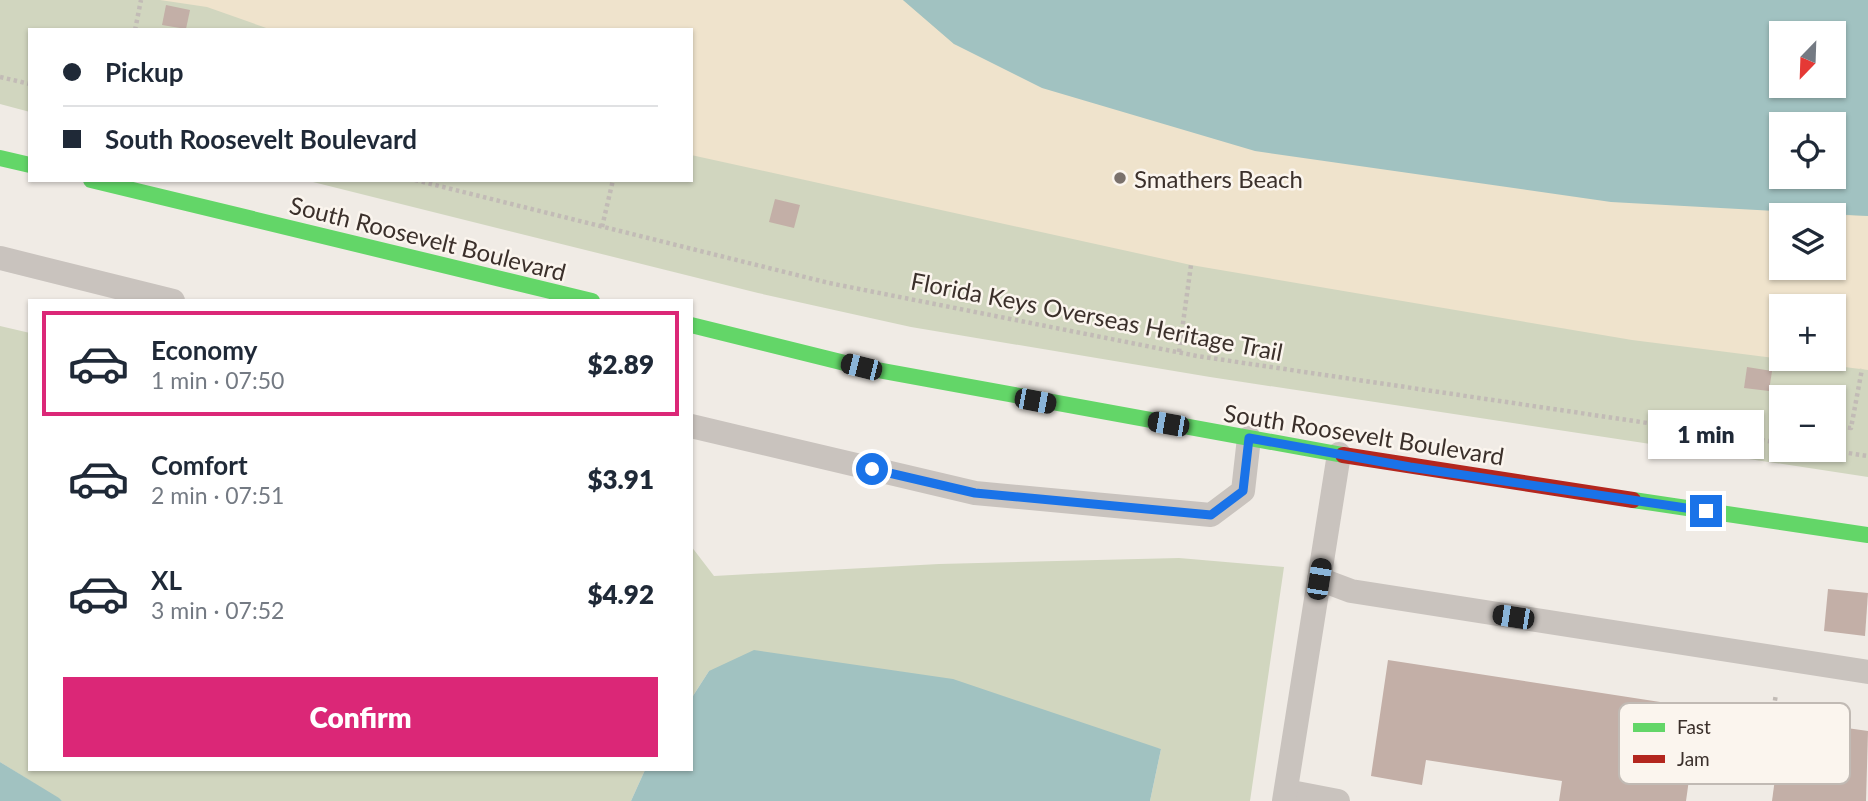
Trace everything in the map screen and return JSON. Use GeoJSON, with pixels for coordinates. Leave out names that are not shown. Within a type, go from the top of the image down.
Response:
{"type":"FeatureCollection","features":[{"type":"Feature","properties":{"kind":"main road"},"geometry":{"type":"LineString","coordinates":[[0,158],[28,165]]}},
{"type":"Feature","properties":{"kind":"main road","name":"South Roosevelt Boulevard"},"geometry":{"type":"LineString","coordinates":[[99,182],[584,299]]}},
{"type":"Feature","properties":{"kind":"main road","name":"South Roosevelt Boulevard"},"geometry":{"type":"LineString","coordinates":[[693,325],[861,367],[1047,403],[1339,454],[1868,535]]}},
{"type":"Feature","properties":{"kind":"lane"},"geometry":{"type":"LineString","coordinates":[[0,258],[165,299]]}},
{"type":"Feature","properties":{"kind":"lane"},"geometry":{"type":"LineString","coordinates":[[693,426],[975,493],[1211,515],[1243,491],[1249,438]]}},
{"type":"Feature","properties":{"kind":"lane"},"geometry":{"type":"LineString","coordinates":[[1338,801],[1285,796],[1339,454]]}},
{"type":"Feature","properties":{"kind":"lane"},"geometry":{"type":"LineString","coordinates":[[1319,579],[1352,592],[1868,672]]}},
{"type":"Feature","properties":{"kind":"path"},"geometry":{"type":"LineString","coordinates":[[135,28],[141,0]]}},
{"type":"Feature","properties":{"kind":"path"},"geometry":{"type":"LineString","coordinates":[[0,77],[28,84]]}},
{"type":"Feature","properties":{"kind":"path","name":"Florida Keys Overseas Heritage Trail"},"geometry":{"type":"LineString","coordinates":[[423,182],[830,283],[1179,352],[1769,441]]}},
{"type":"Feature","properties":{"kind":"path"},"geometry":{"type":"LineString","coordinates":[[602,227],[613,182]]}},
{"type":"Feature","properties":{"kind":"path"},"geometry":{"type":"LineString","coordinates":[[1179,352],[1191,265]]}},
{"type":"Feature","properties":{"kind":"path"},"geometry":{"type":"LineString","coordinates":[[1846,427],[1851,428],[1862,369]]}},
{"type":"Feature","properties":{"kind":"path"},"geometry":{"type":"LineString","coordinates":[[1846,453],[1868,456]]}},
{"type":"Feature","properties":{"kind":"path"},"geometry":{"type":"LineString","coordinates":[[1774,703],[1781,658]]}},
{"type":"Feature","properties":{"kind":"green space","name":"Smathers Beach"},"geometry":{"type":"Polygon","coordinates":[[[0,0],[1868,0],[1868,477],[1769,462],[1846,462],[1846,385],[1769,385],[1769,462],[1210,377],[911,327],[758,293],[313,182],[693,182],[693,28],[28,28],[28,111],[0,104],[0,0]]]}},
{"type":"Feature","properties":{"kind":"green space"},"geometry":{"type":"Polygon","coordinates":[[[0,326],[28,333],[28,771],[645,771],[631,801],[62,801],[0,762],[0,326]]]}},
{"type":"Feature","properties":{"kind":"green space"},"geometry":{"type":"Polygon","coordinates":[[[693,549],[714,576],[939,564],[1179,558],[1284,567],[1250,801],[1150,801],[1161,749],[709,671],[693,696],[693,549]]]}},
{"type":"Feature","properties":{"kind":"sand","name":"Smathers Beach"},"geometry":{"type":"Polygon","coordinates":[[[160,0],[903,0],[954,44],[1769,205],[1769,280],[1846,280],[1846,215],[1868,216],[1868,370],[1846,367],[1846,294],[1769,294],[1769,357],[1632,340],[1191,265],[693,155],[693,28],[266,28],[207,7],[160,0]]]}},
{"type":"Feature","properties":{"kind":"water"},"geometry":{"type":"Polygon","coordinates":[[[903,0],[1868,0],[1868,216],[1846,215],[1846,203],[1769,203],[1769,211],[1611,202],[1255,151],[1042,88],[954,44],[903,0]]]}},
{"type":"Feature","properties":{"kind":"water"},"geometry":{"type":"Polygon","coordinates":[[[754,650],[953,679],[1161,749],[1150,801],[631,801],[645,771],[693,771],[693,696],[709,671],[754,650]]]}},
{"type":"Feature","properties":{"kind":"water"},"geometry":{"type":"Polygon","coordinates":[[[0,762],[59,798],[62,801],[0,801],[0,762]]]}},
{"type":"Feature","properties":{"kind":"building"},"geometry":{"type":"Polygon","coordinates":[[[166,5],[190,10],[186,28],[162,25],[166,5]]]}},
{"type":"Feature","properties":{"kind":"building"},"geometry":{"type":"Polygon","coordinates":[[[775,199],[800,205],[794,228],[769,222],[775,199]]]}},
{"type":"Feature","properties":{"kind":"building"},"geometry":{"type":"Polygon","coordinates":[[[1747,367],[1772,371],[1769,391],[1744,388],[1747,367]]]}},
{"type":"Feature","properties":{"kind":"building"},"geometry":{"type":"Polygon","coordinates":[[[1828,589],[1868,593],[1865,636],[1824,631],[1828,589]]]}},
{"type":"Feature","properties":{"kind":"building"},"geometry":{"type":"Polygon","coordinates":[[[1388,660],[1667,703],[1619,703],[1619,784],[1688,784],[1686,801],[1559,801],[1562,781],[1426,760],[1422,785],[1371,776],[1388,660]]]}},
{"type":"Feature","properties":{"kind":"building"},"geometry":{"type":"Polygon","coordinates":[[[1850,728],[1868,731],[1866,801],[1772,801],[1774,784],[1850,784],[1850,728]]]}},
{"type":"Feature","properties":{"kind":"traffic: fast"},"geometry":{"type":"LineString","coordinates":[[0,158],[28,165]]}},
{"type":"Feature","properties":{"kind":"traffic: fast"},"geometry":{"type":"LineString","coordinates":[[99,182],[584,299]]}},
{"type":"Feature","properties":{"kind":"traffic: fast"},"geometry":{"type":"LineString","coordinates":[[693,325],[861,367],[1343,455]]}},
{"type":"Feature","properties":{"kind":"traffic: fast"},"geometry":{"type":"LineString","coordinates":[[1633,500],[1868,535]]}},
{"type":"Feature","properties":{"kind":"traffic: jam"},"geometry":{"type":"LineString","coordinates":[[1343,455],[1633,500]]}},
{"type":"Feature","properties":{"kind":"place","name":"Smathers Beach"},"geometry":{"type":"Point","coordinates":[1120,178]}},
{"type":"Feature","properties":{"kind":"route"},"geometry":{"type":"LineString","coordinates":[[872,469],[975,493],[1211,515],[1243,491],[1249,438],[1410,467],[1706,511]]}}]}
